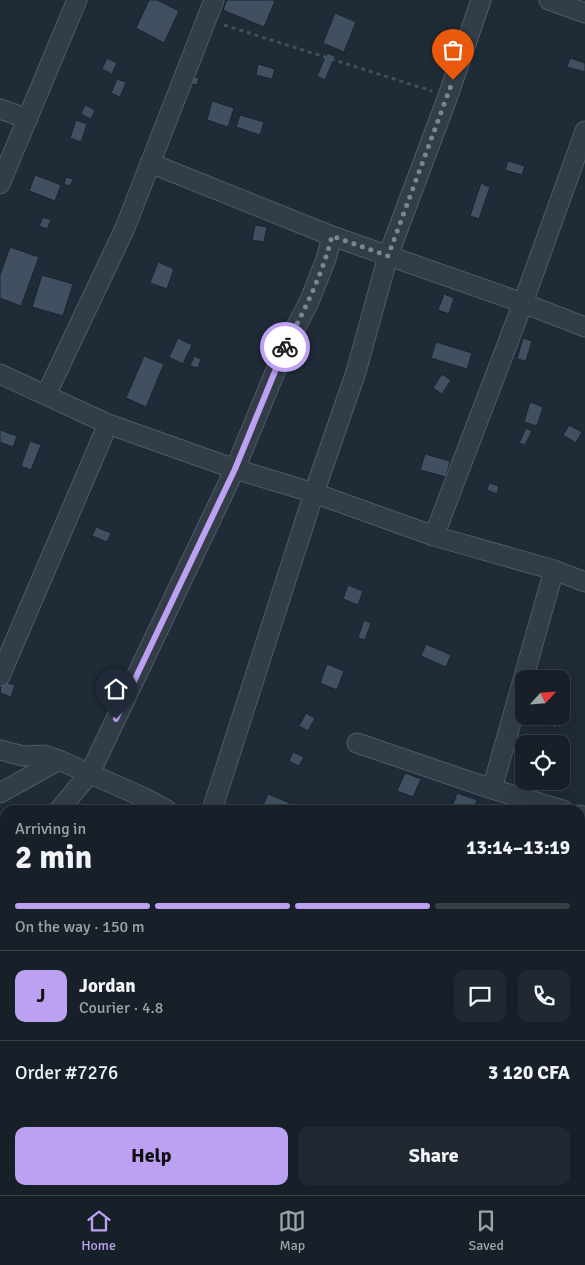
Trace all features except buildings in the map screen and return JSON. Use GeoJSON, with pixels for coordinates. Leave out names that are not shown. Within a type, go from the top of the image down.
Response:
{"type":"FeatureCollection","features":[{"type":"Feature","properties":{"kind":"street"},"geometry":{"type":"LineString","coordinates":[[0,184],[77,0]]}},
{"type":"Feature","properties":{"kind":"street"},"geometry":{"type":"LineString","coordinates":[[46,394],[125,228],[214,0]]}},
{"type":"Feature","properties":{"kind":"street"},"geometry":{"type":"LineString","coordinates":[[214,805],[314,493],[356,372],[388,256],[448,96],[481,0]]}},
{"type":"Feature","properties":{"kind":"street"},"geometry":{"type":"LineString","coordinates":[[549,0],[585,14]]}},
{"type":"Feature","properties":{"kind":"street"},"geometry":{"type":"LineString","coordinates":[[0,109],[28,119]]}},
{"type":"Feature","properties":{"kind":"street"},"geometry":{"type":"LineString","coordinates":[[434,536],[523,303],[585,131]]}},
{"type":"Feature","properties":{"kind":"street"},"geometry":{"type":"LineString","coordinates":[[150,163],[332,236],[523,303],[585,327]]}},
{"type":"Feature","properties":{"kind":"street"},"geometry":{"type":"LineString","coordinates":[[63,805],[90,773],[235,469],[285,348],[309,302],[326,259],[332,236]]}},
{"type":"Feature","properties":{"kind":"street"},"geometry":{"type":"LineString","coordinates":[[0,374],[108,424],[235,469],[314,493],[434,536],[554,570],[585,582]]}},
{"type":"Feature","properties":{"kind":"street"},"geometry":{"type":"LineString","coordinates":[[0,676],[108,424]]}},
{"type":"Feature","properties":{"kind":"street"},"geometry":{"type":"LineString","coordinates":[[492,789],[554,570]]}},
{"type":"Feature","properties":{"kind":"street"},"geometry":{"type":"LineString","coordinates":[[357,742],[492,789],[546,805]]}},
{"type":"Feature","properties":{"kind":"street"},"geometry":{"type":"LineString","coordinates":[[0,750],[23,756],[44,756],[59,760],[157,805]]}},
{"type":"Feature","properties":{"kind":"street"},"geometry":{"type":"LineString","coordinates":[[0,793],[59,760]]}},
{"type":"Feature","properties":{"kind":"path"},"geometry":{"type":"LineString","coordinates":[[206,20],[448,96]]}},
{"type":"Feature","properties":{"kind":"way so far"},"geometry":{"type":"LineString","coordinates":[[285,347],[309,302],[326,259],[332,236],[388,256],[453,80]]}},
{"type":"Feature","properties":{"kind":"route"},"geometry":{"type":"LineString","coordinates":[[116,719],[235,469],[285,347]]}}]}
